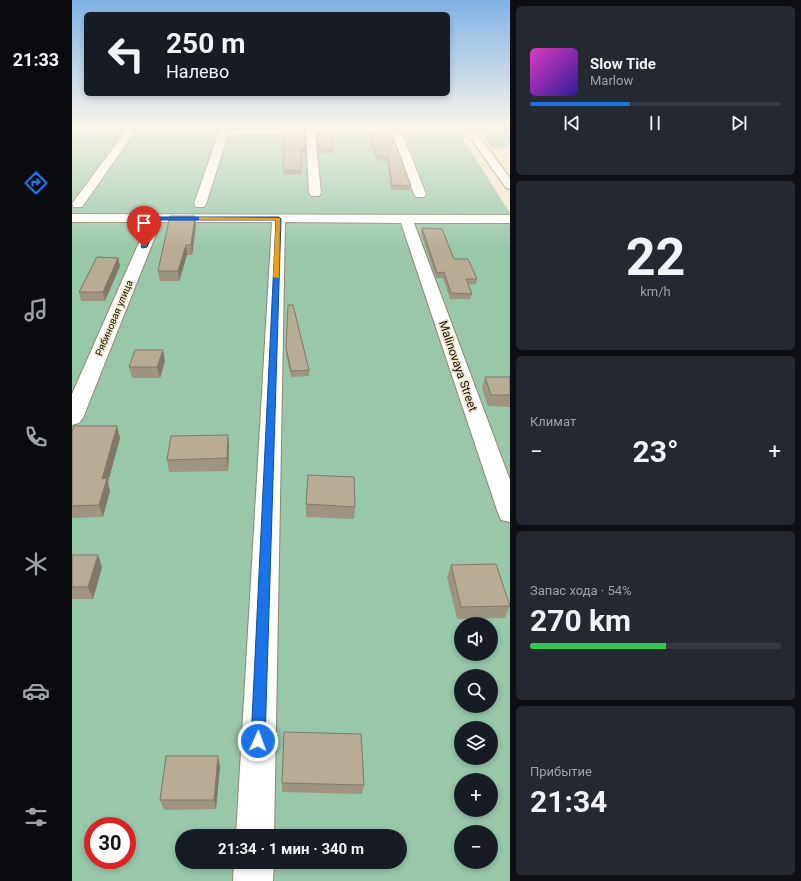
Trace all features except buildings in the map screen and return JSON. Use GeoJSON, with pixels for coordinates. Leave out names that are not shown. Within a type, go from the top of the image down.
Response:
{"type":"FeatureCollection","features":[{"type":"Feature","properties":{"kind":"street"},"geometry":{"type":"LineString","coordinates":[[78,204],[104,167]]}},
{"type":"Feature","properties":{"kind":"street"},"geometry":{"type":"LineString","coordinates":[[200,204],[212,167]]}},
{"type":"Feature","properties":{"kind":"street"},"geometry":{"type":"LineString","coordinates":[[313,167],[315,192]]}},
{"type":"Feature","properties":{"kind":"street"},"geometry":{"type":"LineString","coordinates":[[409,167],[420,194]]}},
{"type":"Feature","properties":{"kind":"street"},"geometry":{"type":"LineString","coordinates":[[496,167],[510,186]]}},
{"type":"Feature","properties":{"kind":"street"},"geometry":{"type":"LineString","coordinates":[[72,218],[510,219]]}},
{"type":"Feature","properties":{"kind":"street","name":"Рябиновая улица"},"geometry":{"type":"LineString","coordinates":[[72,418],[156,218]]}},
{"type":"Feature","properties":{"kind":"street"},"geometry":{"type":"LineString","coordinates":[[255,829],[279,219]]}},
{"type":"Feature","properties":{"kind":"street","name":"Malinovaya Street"},"geometry":{"type":"LineString","coordinates":[[406,219],[510,513]]}},
{"type":"Feature","properties":{"kind":"street"},"geometry":{"type":"LineString","coordinates":[[253,881],[254,869]]}},
{"type":"Feature","properties":{"kind":"green space"},"geometry":{"type":"Polygon","coordinates":[[[72,167],[481,167],[510,213],[510,881],[72,881],[72,167]]]}},
{"type":"Feature","properties":{"kind":"slow traffic"},"geometry":{"type":"LineString","coordinates":[[201,219],[279,219],[276,277]]}},
{"type":"Feature","properties":{"kind":"route"},"geometry":{"type":"LineString","coordinates":[[144,247],[156,218],[279,219],[258,741]]}}]}
